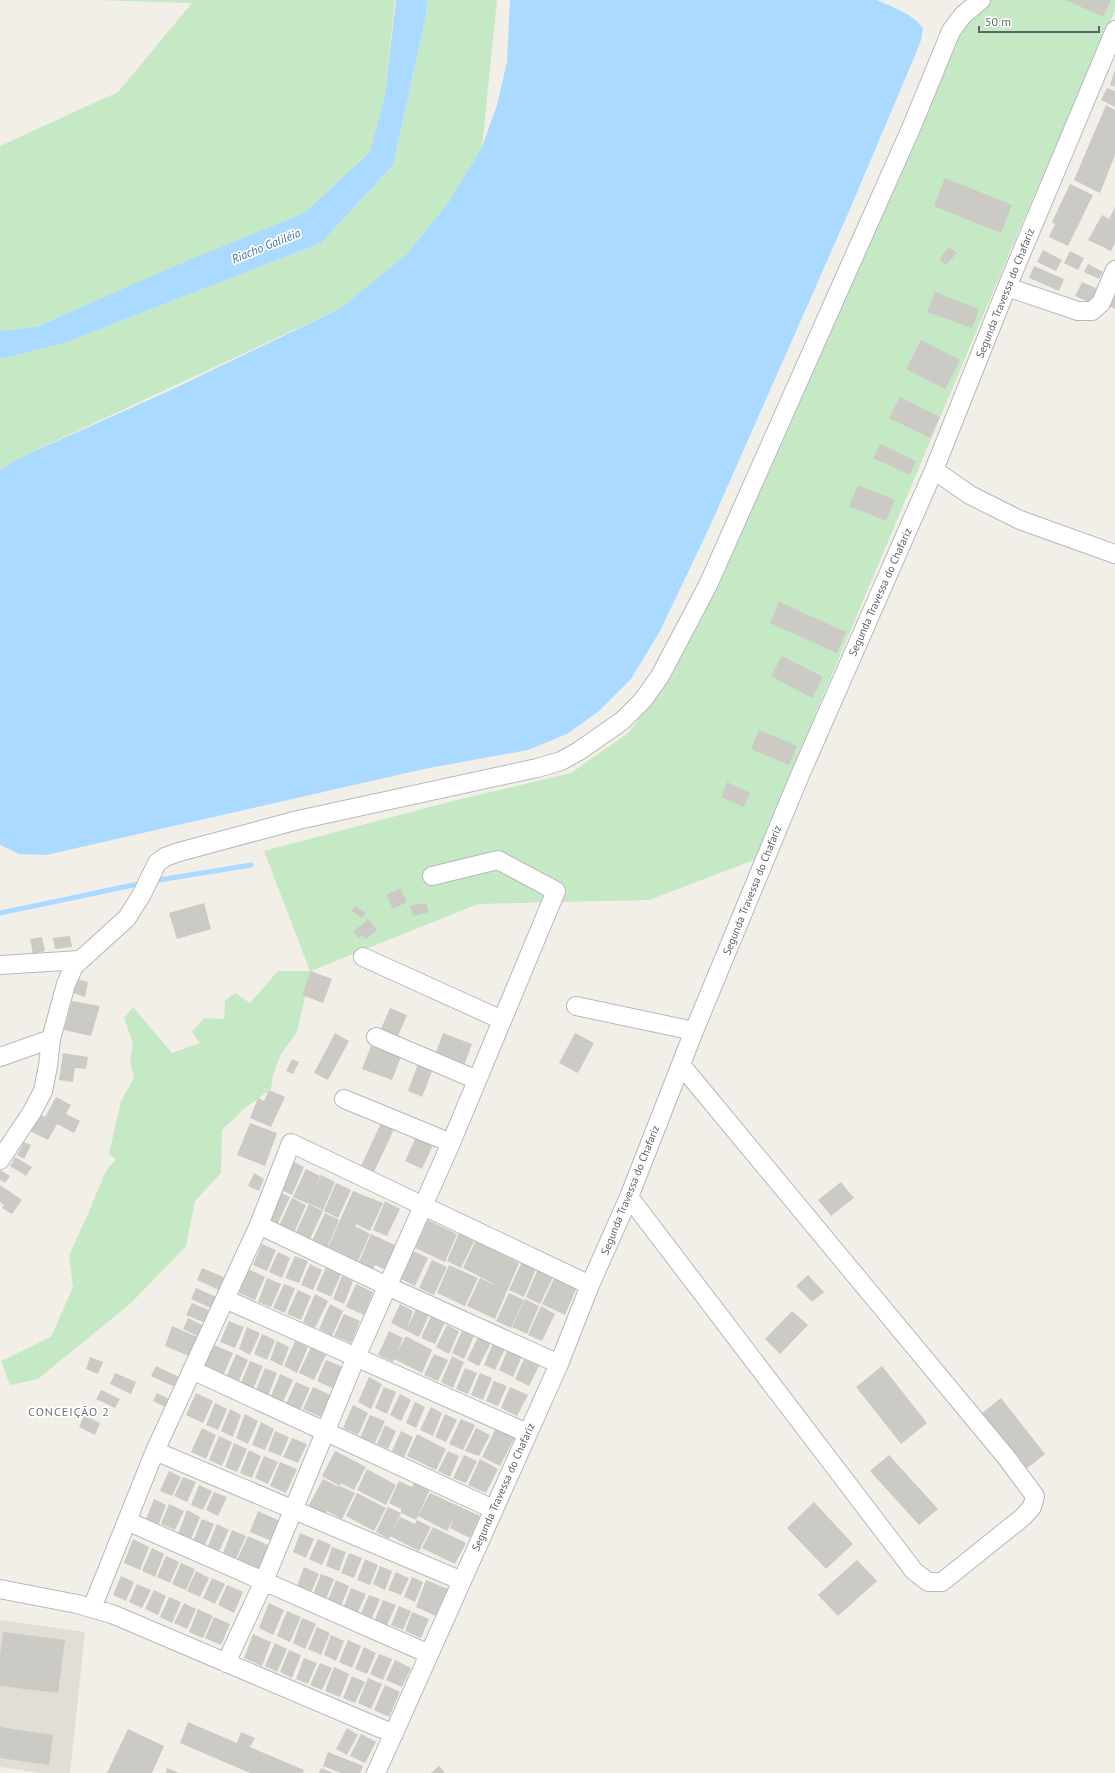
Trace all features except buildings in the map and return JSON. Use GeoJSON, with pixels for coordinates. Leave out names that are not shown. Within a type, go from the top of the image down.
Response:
{"type":"FeatureCollection","features":[{"type":"Feature","properties":{"kind":"street"},"geometry":{"type":"LineString","coordinates":[[0,1160],[32,1112],[42,1091],[48,1066],[51,1038],[66,984],[74,966],[126,918],[142,894],[152,871],[161,860],[179,852],[298,820],[530,770],[561,761],[600,738],[622,721],[643,700],[660,676],[708,585],[912,126],[965,0]]}},
{"type":"Feature","properties":{"kind":"street"},"geometry":{"type":"LineString","coordinates":[[951,31],[963,15],[981,0]]}},
{"type":"Feature","properties":{"kind":"street","name":"Segunda Travessa do Chafariz"},"geometry":{"type":"LineString","coordinates":[[376,1773],[558,1364],[590,1285],[629,1197],[694,1031],[800,775],[934,470],[1007,287],[1115,30]]}},
{"type":"Feature","properties":{"kind":"street"},"geometry":{"type":"LineString","coordinates":[[1007,287],[1078,311],[1092,312],[1100,303],[1115,270]]}},
{"type":"Feature","properties":{"kind":"street"},"geometry":{"type":"LineString","coordinates":[[934,470],[970,495],[1020,520],[1115,554]]}},
{"type":"Feature","properties":{"kind":"street"},"geometry":{"type":"LineString","coordinates":[[226,1663],[264,1581],[356,1358],[422,1205],[451,1143],[556,891],[498,860],[432,876]]}},
{"type":"Feature","properties":{"kind":"street"},"geometry":{"type":"LineString","coordinates":[[363,957],[502,1020]]}},
{"type":"Feature","properties":{"kind":"street"},"geometry":{"type":"LineString","coordinates":[[0,965],[80,960]]}},
{"type":"Feature","properties":{"kind":"street"},"geometry":{"type":"LineString","coordinates":[[576,1006],[694,1031]]}},
{"type":"Feature","properties":{"kind":"street"},"geometry":{"type":"LineString","coordinates":[[376,1037],[477,1080]]}},
{"type":"Feature","properties":{"kind":"street"},"geometry":{"type":"LineString","coordinates":[[0,1057],[51,1038]]}},
{"type":"Feature","properties":{"kind":"street"},"geometry":{"type":"LineString","coordinates":[[629,1197],[914,1572],[928,1582],[942,1582],[1013,1526],[1032,1507],[1035,1496],[1006,1457],[681,1065]]}},
{"type":"Feature","properties":{"kind":"street"},"geometry":{"type":"LineString","coordinates":[[344,1099],[451,1143]]}},
{"type":"Feature","properties":{"kind":"street"},"geometry":{"type":"LineString","coordinates":[[92,1608],[155,1451],[259,1225],[291,1143],[590,1285]]}},
{"type":"Feature","properties":{"kind":"street"},"geometry":{"type":"LineString","coordinates":[[259,1225],[387,1286],[558,1364]]}},
{"type":"Feature","properties":{"kind":"street"},"geometry":{"type":"LineString","coordinates":[[225,1299],[527,1433]]}},
{"type":"Feature","properties":{"kind":"street"},"geometry":{"type":"LineString","coordinates":[[192,1370],[493,1509]]}},
{"type":"Feature","properties":{"kind":"street"},"geometry":{"type":"LineString","coordinates":[[155,1451],[462,1581]]}},
{"type":"Feature","properties":{"kind":"street"},"geometry":{"type":"LineString","coordinates":[[128,1521],[429,1654]]}},
{"type":"Feature","properties":{"kind":"street"},"geometry":{"type":"LineString","coordinates":[[0,1589],[92,1608],[112,1614],[226,1663],[390,1740]]}},
{"type":"Feature","properties":{"kind":"shaded area"},"geometry":{"type":"Polygon","coordinates":[[[0,1620],[85,1632],[70,1773],[41,1773],[0,1767],[0,1620]]]}},
{"type":"Feature","properties":{"kind":"green space"},"geometry":{"type":"Polygon","coordinates":[[[94,0],[395,0],[385,94],[370,152],[304,213],[35,327],[0,332],[0,146],[118,92],[192,3],[94,0]]]}},
{"type":"Feature","properties":{"kind":"green space"},"geometry":{"type":"Polygon","coordinates":[[[427,0],[497,0],[482,147],[448,203],[407,254],[339,309],[19,458],[0,470],[0,359],[64,343],[321,243],[393,165],[426,15],[427,0]]]}},
{"type":"Feature","properties":{"kind":"green space"},"geometry":{"type":"Polygon","coordinates":[[[965,0],[1115,0],[1115,11],[1014,242],[754,860],[649,900],[478,904],[311,971],[297,1032],[281,1054],[273,1075],[271,1089],[245,1108],[222,1130],[221,1173],[195,1201],[186,1246],[131,1303],[38,1379],[10,1385],[1,1361],[51,1337],[73,1287],[69,1255],[106,1171],[116,1159],[109,1154],[121,1101],[134,1078],[130,1060],[133,1043],[124,1018],[133,1007],[172,1053],[200,1043],[192,1032],[204,1018],[224,1019],[225,1001],[235,993],[250,1003],[278,971],[310,971],[264,851],[453,801],[571,773],[628,733],[673,674],[741,510],[965,0]]]}},
{"type":"Feature","properties":{"kind":"water","name":"Riacho Galiléia"},"geometry":{"type":"Polygon","coordinates":[[[396,0],[427,0],[426,15],[393,165],[321,243],[64,343],[0,359],[0,331],[36,327],[175,266],[304,213],[370,152],[385,94],[396,0]]]}},
{"type":"Feature","properties":{"kind":"water"},"geometry":{"type":"Polygon","coordinates":[[[510,0],[877,0],[908,15],[923,28],[921,40],[916,53],[850,209],[710,526],[660,631],[631,679],[599,711],[567,734],[528,750],[424,769],[46,855],[19,854],[0,845],[0,470],[19,458],[171,390],[339,309],[407,254],[448,203],[482,147],[497,105],[507,62],[510,0]]]}},
{"type":"Feature","properties":{"kind":"waterway"},"geometry":{"type":"LineString","coordinates":[[153,881],[251,865]]}},
{"type":"Feature","properties":{"kind":"waterway"},"geometry":{"type":"LineString","coordinates":[[0,913],[143,883]]}},
{"type":"Feature","properties":{"kind":"district","name":"CONCEIÇÃO 2"},"geometry":{"type":"Point","coordinates":[69,1412]}}]}
